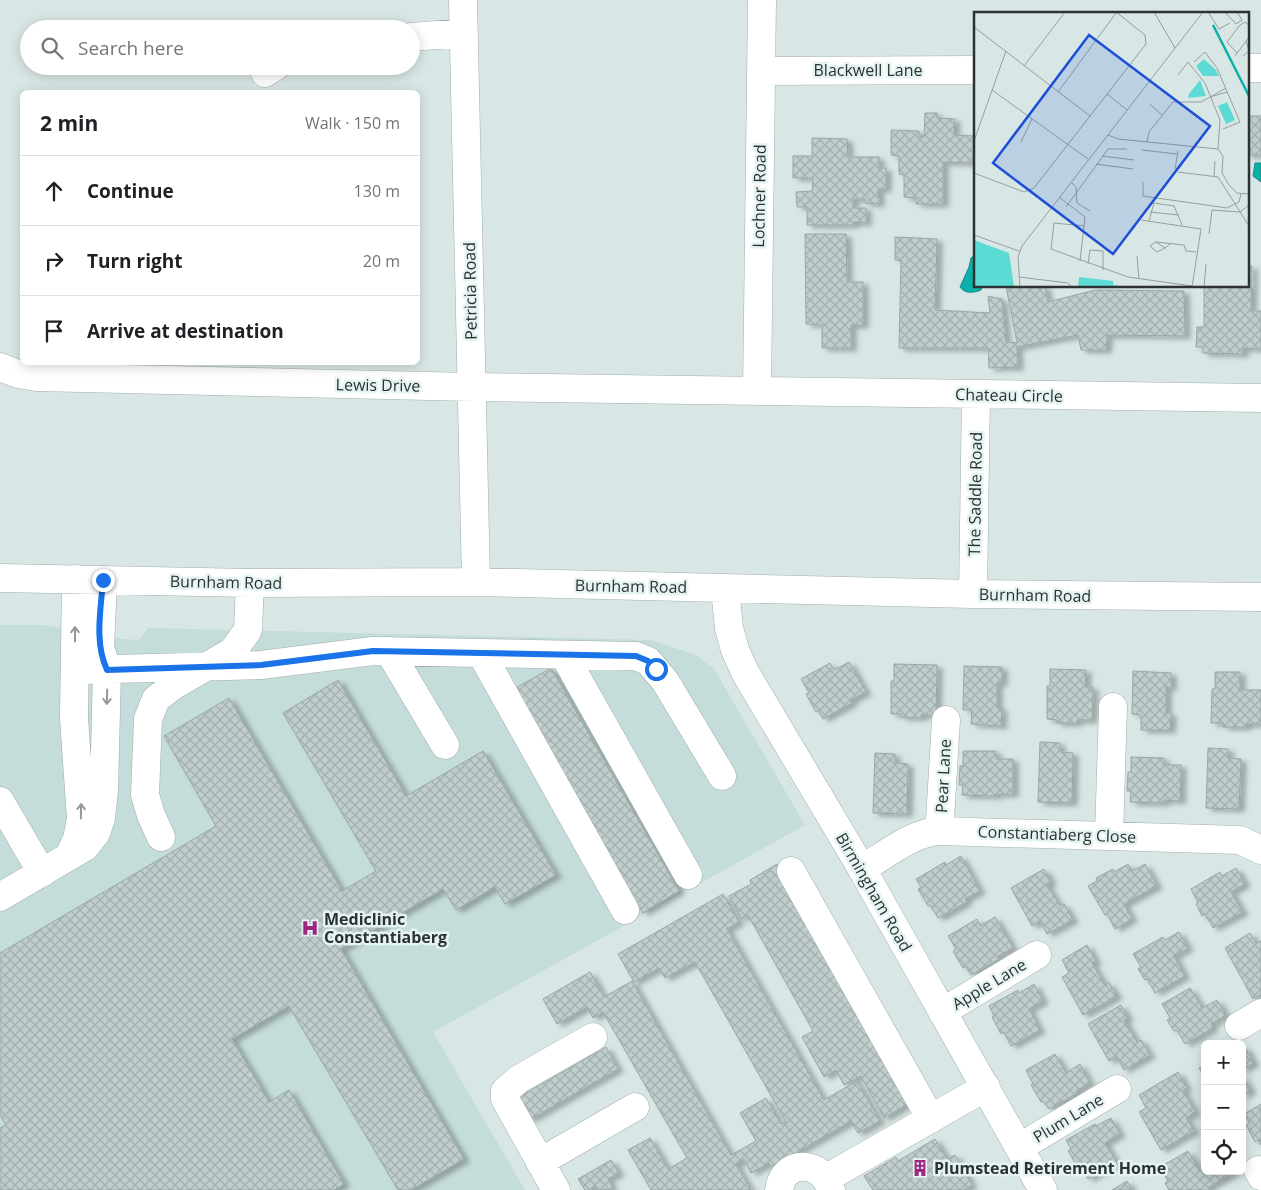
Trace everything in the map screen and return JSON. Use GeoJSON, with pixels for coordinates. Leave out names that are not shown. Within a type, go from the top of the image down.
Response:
{"type":"FeatureCollection","features":[{"type":"Feature","properties":{"kind":"street","name":"Petricia Road"},"geometry":{"type":"LineString","coordinates":[[463,0],[476,582]]}},
{"type":"Feature","properties":{"kind":"street","name":"Lochner Road"},"geometry":{"type":"LineString","coordinates":[[757,391],[762,0]]}},
{"type":"Feature","properties":{"kind":"street"},"geometry":{"type":"LineString","coordinates":[[420,36],[464,33]]}},
{"type":"Feature","properties":{"kind":"street"},"geometry":{"type":"LineString","coordinates":[[1248,68],[1261,68]]}},
{"type":"Feature","properties":{"kind":"street","name":"Blackwell Lane"},"geometry":{"type":"LineString","coordinates":[[761,71],[974,70]]}},
{"type":"Feature","properties":{"kind":"street","name":"Lewis Drive"},"geometry":{"type":"LineString","coordinates":[[0,367],[18,374],[36,377],[472,387],[757,391]]}},
{"type":"Feature","properties":{"kind":"street","name":"Chateau Circle"},"geometry":{"type":"LineString","coordinates":[[757,391],[1261,398]]}},
{"type":"Feature","properties":{"kind":"street","name":"The Saddle Road"},"geometry":{"type":"LineString","coordinates":[[973,594],[976,394]]}},
{"type":"Feature","properties":{"kind":"street","name":"Burnham Road"},"geometry":{"type":"LineString","coordinates":[[0,578],[250,583],[476,582],[973,594],[1261,597]]}},
{"type":"Feature","properties":{"kind":"street"},"geometry":{"type":"LineString","coordinates":[[69,858],[77,839],[81,819],[74,718],[76,579]]}},
{"type":"Feature","properties":{"kind":"street"},"geometry":{"type":"LineString","coordinates":[[0,896],[69,858],[85,847],[96,833],[101,818],[104,791],[107,670],[101,654],[100,637],[103,580]]}},
{"type":"Feature","properties":{"kind":"street"},"geometry":{"type":"LineString","coordinates":[[161,837],[151,815],[145,795],[148,719],[156,699],[173,686],[233,651],[244,637],[248,630],[250,583]]}},
{"type":"Feature","properties":{"kind":"street","name":"Birmingham Road"},"geometry":{"type":"LineString","coordinates":[[725,588],[729,628],[735,650],[746,674],[862,869],[1044,1190]]}},
{"type":"Feature","properties":{"kind":"street"},"geometry":{"type":"LineString","coordinates":[[75,670],[281,663],[351,652],[389,651],[636,656],[648,661],[665,681],[722,776]]}},
{"type":"Feature","properties":{"kind":"street"},"geometry":{"type":"LineString","coordinates":[[389,651],[445,745]]}},
{"type":"Feature","properties":{"kind":"street"},"geometry":{"type":"LineString","coordinates":[[481,653],[625,910]]}},
{"type":"Feature","properties":{"kind":"street"},"geometry":{"type":"LineString","coordinates":[[564,655],[688,875]]}},
{"type":"Feature","properties":{"kind":"street"},"geometry":{"type":"LineString","coordinates":[[1109,835],[1113,707]]}},
{"type":"Feature","properties":{"kind":"street","name":"Pear Lane"},"geometry":{"type":"LineString","coordinates":[[938,831],[946,720]]}},
{"type":"Feature","properties":{"kind":"street"},"geometry":{"type":"LineString","coordinates":[[0,801],[42,873]]}},
{"type":"Feature","properties":{"kind":"street","name":"Constantiaberg Close"},"geometry":{"type":"LineString","coordinates":[[862,869],[915,837],[929,831],[1240,840],[1261,850]]}},
{"type":"Feature","properties":{"kind":"street"},"geometry":{"type":"LineString","coordinates":[[791,871],[931,1119]]}},
{"type":"Feature","properties":{"kind":"street","name":"Apple Lane"},"geometry":{"type":"LineString","coordinates":[[942,1012],[1037,955]]}},
{"type":"Feature","properties":{"kind":"street"},"geometry":{"type":"LineString","coordinates":[[556,1190],[505,1099],[505,1091],[519,1079],[593,1036]]}},
{"type":"Feature","properties":{"kind":"street"},"geometry":{"type":"LineString","coordinates":[[779,1190],[782,1179],[787,1172],[802,1166],[818,1170],[829,1184],[931,1119],[986,1087]]}},
{"type":"Feature","properties":{"kind":"street","name":"Plum Lane"},"geometry":{"type":"LineString","coordinates":[[1020,1147],[1117,1089]]}},
{"type":"Feature","properties":{"kind":"street"},"geometry":{"type":"LineString","coordinates":[[540,1162],[635,1107]]}},
{"type":"Feature","properties":{"kind":"shaded area","name":"Mediclinic Constantiaberg"},"geometry":{"type":"Polygon","coordinates":[[[0,625],[45,625],[123,639],[139,640],[148,628],[650,640],[696,655],[714,669],[805,825],[433,1032],[525,1190],[0,1190],[0,625]]]}},
{"type":"Feature","properties":{"kind":"water"},"geometry":{"type":"Polygon","coordinates":[[[1255,163],[1261,163],[1261,182],[1253,176],[1255,163]]]}},
{"type":"Feature","properties":{"kind":"water"},"geometry":{"type":"Polygon","coordinates":[[[974,256],[974,288],[982,288],[981,290],[967,292],[960,287],[971,258],[974,256]]]}},
{"type":"Feature","properties":{"kind":"building"},"geometry":{"type":"Polygon","coordinates":[[[925,113],[937,113],[937,118],[955,119],[954,135],[974,136],[973,163],[943,162],[943,204],[916,204],[916,198],[904,197],[904,175],[899,174],[899,156],[891,155],[891,130],[919,131],[919,137],[924,136],[925,113]]]}},
{"type":"Feature","properties":{"kind":"building"},"geometry":{"type":"Polygon","coordinates":[[[1248,116],[1261,116],[1261,155],[1248,155],[1248,116]]]}},
{"type":"Feature","properties":{"kind":"building"},"geometry":{"type":"Polygon","coordinates":[[[812,138],[847,139],[848,157],[879,157],[879,168],[886,168],[886,189],[878,189],[879,204],[865,203],[865,199],[853,199],[853,208],[866,208],[866,223],[854,222],[854,225],[807,225],[807,207],[797,207],[796,192],[812,191],[813,178],[793,178],[793,156],[812,156],[812,138]]]}},
{"type":"Feature","properties":{"kind":"building"},"geometry":{"type":"Polygon","coordinates":[[[805,234],[846,234],[847,282],[863,282],[863,325],[851,325],[851,348],[822,348],[822,325],[806,324],[805,234]]]}},
{"type":"Feature","properties":{"kind":"building"},"geometry":{"type":"Polygon","coordinates":[[[895,237],[937,239],[935,310],[990,313],[988,296],[1002,299],[1006,342],[1017,343],[1006,288],[1045,288],[1048,302],[1095,290],[1184,291],[1185,336],[1107,335],[1106,350],[1081,350],[1078,335],[1017,347],[1018,367],[989,368],[988,348],[899,348],[901,261],[895,260],[895,237]]]}},
{"type":"Feature","properties":{"kind":"building"},"geometry":{"type":"Polygon","coordinates":[[[1248,266],[1252,266],[1251,311],[1261,311],[1261,349],[1243,348],[1243,354],[1203,353],[1203,347],[1196,347],[1197,327],[1204,327],[1204,288],[1248,288],[1248,266]]]}},
{"type":"Feature","properties":{"kind":"building"},"geometry":{"type":"Polygon","coordinates":[[[849,662],[866,692],[851,700],[852,703],[823,719],[818,710],[816,712],[806,694],[809,693],[801,679],[830,663],[834,670],[849,662]]]}},
{"type":"Feature","properties":{"kind":"building"},"geometry":{"type":"Polygon","coordinates":[[[894,664],[937,665],[936,715],[921,715],[921,718],[901,717],[901,714],[891,714],[891,681],[894,681],[894,664]]]}},
{"type":"Feature","properties":{"kind":"building"},"geometry":{"type":"Polygon","coordinates":[[[964,666],[1002,667],[1002,683],[997,683],[997,708],[1002,708],[1001,726],[971,724],[972,710],[963,710],[964,666]]]}},
{"type":"Feature","properties":{"kind":"building"},"geometry":{"type":"Polygon","coordinates":[[[551,668],[679,891],[643,913],[514,689],[551,668]]]}},
{"type":"Feature","properties":{"kind":"building"},"geometry":{"type":"Polygon","coordinates":[[[1050,669],[1086,670],[1085,687],[1093,687],[1092,720],[1077,720],[1077,723],[1057,723],[1057,720],[1047,719],[1047,686],[1050,686],[1050,669]]]}},
{"type":"Feature","properties":{"kind":"building"},"geometry":{"type":"Polygon","coordinates":[[[1133,671],[1171,673],[1171,688],[1166,687],[1166,713],[1171,713],[1170,730],[1141,730],[1141,715],[1132,714],[1133,671]]]}},
{"type":"Feature","properties":{"kind":"building"},"geometry":{"type":"Polygon","coordinates":[[[1215,672],[1240,672],[1240,690],[1261,690],[1261,724],[1247,724],[1246,727],[1223,727],[1223,723],[1211,723],[1212,689],[1215,689],[1215,672]]]}},
{"type":"Feature","properties":{"kind":"building"},"geometry":{"type":"Polygon","coordinates":[[[338,680],[406,796],[483,751],[556,875],[505,904],[495,887],[456,910],[443,889],[341,949],[464,1159],[411,1190],[398,1190],[289,1006],[232,1039],[269,1102],[289,1090],[344,1184],[334,1190],[0,1190],[0,1128],[6,1125],[0,1115],[0,953],[216,826],[164,736],[229,698],[342,891],[376,871],[283,713],[338,680]]]}},
{"type":"Feature","properties":{"kind":"building"},"geometry":{"type":"Polygon","coordinates":[[[1040,742],[1060,743],[1060,752],[1073,753],[1072,803],[1038,802],[1040,742]]]}},
{"type":"Feature","properties":{"kind":"building"},"geometry":{"type":"Polygon","coordinates":[[[1208,748],[1228,749],[1228,758],[1241,759],[1239,809],[1206,808],[1208,748]]]}},
{"type":"Feature","properties":{"kind":"building"},"geometry":{"type":"Polygon","coordinates":[[[963,751],[996,751],[996,759],[1013,759],[1013,794],[996,794],[996,796],[962,795],[963,785],[959,785],[960,766],[963,766],[963,751]]]}},
{"type":"Feature","properties":{"kind":"building"},"geometry":{"type":"Polygon","coordinates":[[[875,753],[895,754],[895,763],[908,764],[907,814],[873,813],[875,753]]]}},
{"type":"Feature","properties":{"kind":"building"},"geometry":{"type":"Polygon","coordinates":[[[1131,757],[1164,758],[1164,765],[1181,765],[1180,801],[1164,800],[1164,803],[1130,802],[1131,791],[1127,791],[1128,772],[1131,772],[1131,757]]]}},
{"type":"Feature","properties":{"kind":"building"},"geometry":{"type":"Polygon","coordinates":[[[961,856],[980,891],[965,899],[967,902],[938,918],[918,889],[921,887],[916,879],[945,862],[946,865],[961,856]]]}},
{"type":"Feature","properties":{"kind":"building"},"geometry":{"type":"Polygon","coordinates":[[[777,864],[911,1102],[884,1118],[861,1076],[844,1085],[836,1070],[824,1077],[802,1037],[813,1031],[748,915],[742,919],[729,896],[751,884],[750,880],[777,864]]]}},
{"type":"Feature","properties":{"kind":"building"},"geometry":{"type":"Polygon","coordinates":[[[1128,864],[1132,871],[1145,864],[1157,886],[1124,904],[1132,919],[1115,929],[1088,886],[1097,881],[1096,878],[1113,869],[1114,872],[1128,864]]]}},
{"type":"Feature","properties":{"kind":"building"},"geometry":{"type":"Polygon","coordinates":[[[1236,868],[1245,884],[1231,892],[1243,912],[1213,928],[1205,914],[1202,916],[1191,889],[1220,872],[1222,876],[1236,868]]]}},
{"type":"Feature","properties":{"kind":"building"},"geometry":{"type":"Polygon","coordinates":[[[1044,869],[1051,882],[1047,885],[1060,906],[1064,904],[1073,920],[1047,934],[1040,921],[1032,926],[1011,888],[1044,869]]]}},
{"type":"Feature","properties":{"kind":"building"},"geometry":{"type":"Polygon","coordinates":[[[723,894],[739,922],[727,929],[824,1100],[857,1081],[880,1121],[858,1133],[851,1121],[771,1167],[769,1163],[751,1173],[744,1159],[736,1164],[751,1190],[651,1190],[628,1150],[650,1138],[668,1169],[687,1158],[603,1012],[593,1018],[587,1007],[557,1024],[543,999],[590,972],[604,997],[632,981],[731,1155],[756,1141],[740,1113],[766,1098],[781,1124],[786,1122],[695,962],[665,978],[659,968],[634,982],[618,954],[723,894]]]}},
{"type":"Feature","properties":{"kind":"building"},"geometry":{"type":"Polygon","coordinates":[[[995,917],[1013,948],[998,956],[999,959],[971,975],[966,966],[963,968],[953,951],[956,949],[948,936],[977,919],[980,926],[995,917]]]}},
{"type":"Feature","properties":{"kind":"building"},"geometry":{"type":"Polygon","coordinates":[[[1179,932],[1188,948],[1174,956],[1185,976],[1155,993],[1147,979],[1145,980],[1138,969],[1141,967],[1133,954],[1163,937],[1165,940],[1179,932]]]}},
{"type":"Feature","properties":{"kind":"building"},"geometry":{"type":"Polygon","coordinates":[[[1250,933],[1256,943],[1261,942],[1261,994],[1253,999],[1225,948],[1250,933]]]}},
{"type":"Feature","properties":{"kind":"building"},"geometry":{"type":"Polygon","coordinates":[[[1087,945],[1096,961],[1092,963],[1105,985],[1109,983],[1117,996],[1083,1015],[1062,977],[1069,973],[1062,960],[1087,945]]]}},
{"type":"Feature","properties":{"kind":"building"},"geometry":{"type":"Polygon","coordinates":[[[1034,984],[1043,1001],[1029,1009],[1040,1030],[1011,1046],[1004,1032],[1001,1034],[992,1017],[994,1016],[989,1006],[1018,990],[1019,993],[1034,984]]]}},
{"type":"Feature","properties":{"kind":"building"},"geometry":{"type":"Polygon","coordinates":[[[1190,988],[1202,1008],[1217,1000],[1226,1015],[1211,1024],[1213,1028],[1185,1044],[1177,1030],[1174,1031],[1167,1020],[1170,1018],[1162,1004],[1190,988]]]}},
{"type":"Feature","properties":{"kind":"building"},"geometry":{"type":"Polygon","coordinates":[[[1121,1005],[1128,1018],[1124,1020],[1137,1042],[1141,1040],[1150,1055],[1124,1070],[1117,1057],[1109,1061],[1088,1024],[1121,1005]]]}},
{"type":"Feature","properties":{"kind":"building"},"geometry":{"type":"Polygon","coordinates":[[[606,1047],[618,1069],[529,1120],[517,1098],[606,1047]]]}},
{"type":"Feature","properties":{"kind":"building"},"geometry":{"type":"Polygon","coordinates":[[[1246,1049],[1254,1063],[1246,1068],[1246,1049]]]}},
{"type":"Feature","properties":{"kind":"building"},"geometry":{"type":"Polygon","coordinates":[[[1055,1054],[1066,1073],[1080,1064],[1090,1083],[1049,1109],[1043,1101],[1041,1102],[1031,1085],[1033,1084],[1026,1070],[1055,1054]]]}},
{"type":"Feature","properties":{"kind":"building"},"geometry":{"type":"Polygon","coordinates":[[[1178,1072],[1187,1088],[1183,1090],[1195,1112],[1186,1118],[1194,1131],[1161,1150],[1139,1112],[1146,1108],[1139,1095],[1178,1072]]]}},
{"type":"Feature","properties":{"kind":"building"},"geometry":{"type":"Polygon","coordinates":[[[1246,1082],[1251,1091],[1246,1094],[1246,1082]]]}},
{"type":"Feature","properties":{"kind":"building"},"geometry":{"type":"Polygon","coordinates":[[[1261,1104],[1261,1145],[1258,1140],[1255,1142],[1246,1125],[1249,1123],[1246,1113],[1261,1104]]]}},
{"type":"Feature","properties":{"kind":"building"},"geometry":{"type":"Polygon","coordinates":[[[1111,1118],[1120,1134],[1105,1143],[1117,1163],[1088,1179],[1081,1166],[1078,1168],[1068,1151],[1071,1149],[1066,1140],[1095,1124],[1096,1126],[1111,1118]]]}},
{"type":"Feature","properties":{"kind":"building","name":"Plumstead Retirement Home"},"geometry":{"type":"Polygon","coordinates":[[[935,1139],[947,1159],[955,1155],[972,1185],[964,1190],[873,1190],[864,1176],[896,1157],[898,1161],[935,1139]]]}},
{"type":"Feature","properties":{"kind":"building"},"geometry":{"type":"Polygon","coordinates":[[[1188,1151],[1201,1170],[1201,1175],[1229,1175],[1209,1187],[1210,1190],[1169,1190],[1165,1183],[1168,1181],[1160,1167],[1188,1151]]]}},
{"type":"Feature","properties":{"kind":"building"},"geometry":{"type":"Polygon","coordinates":[[[611,1160],[619,1173],[608,1179],[613,1189],[597,1190],[595,1187],[585,1190],[578,1179],[611,1160]]]}},
{"type":"Feature","properties":{"kind":"building"},"geometry":{"type":"Polygon","coordinates":[[[1127,1181],[1132,1190],[1112,1190],[1127,1181]]]}},
{"type":"Feature","properties":{"kind":"place","name":"Mediclinic Constantiaberg"},"geometry":{"type":"Point","coordinates":[310,928]}},
{"type":"Feature","properties":{"kind":"place","name":"Plumstead Retirement Home"},"geometry":{"type":"Point","coordinates":[920,1168]}},
{"type":"Feature","properties":{"kind":"route"},"geometry":{"type":"LineString","coordinates":[[103,580],[100,647],[107,670],[261,665],[351,652],[373,651],[636,656],[648,661],[656,669]]}}]}
